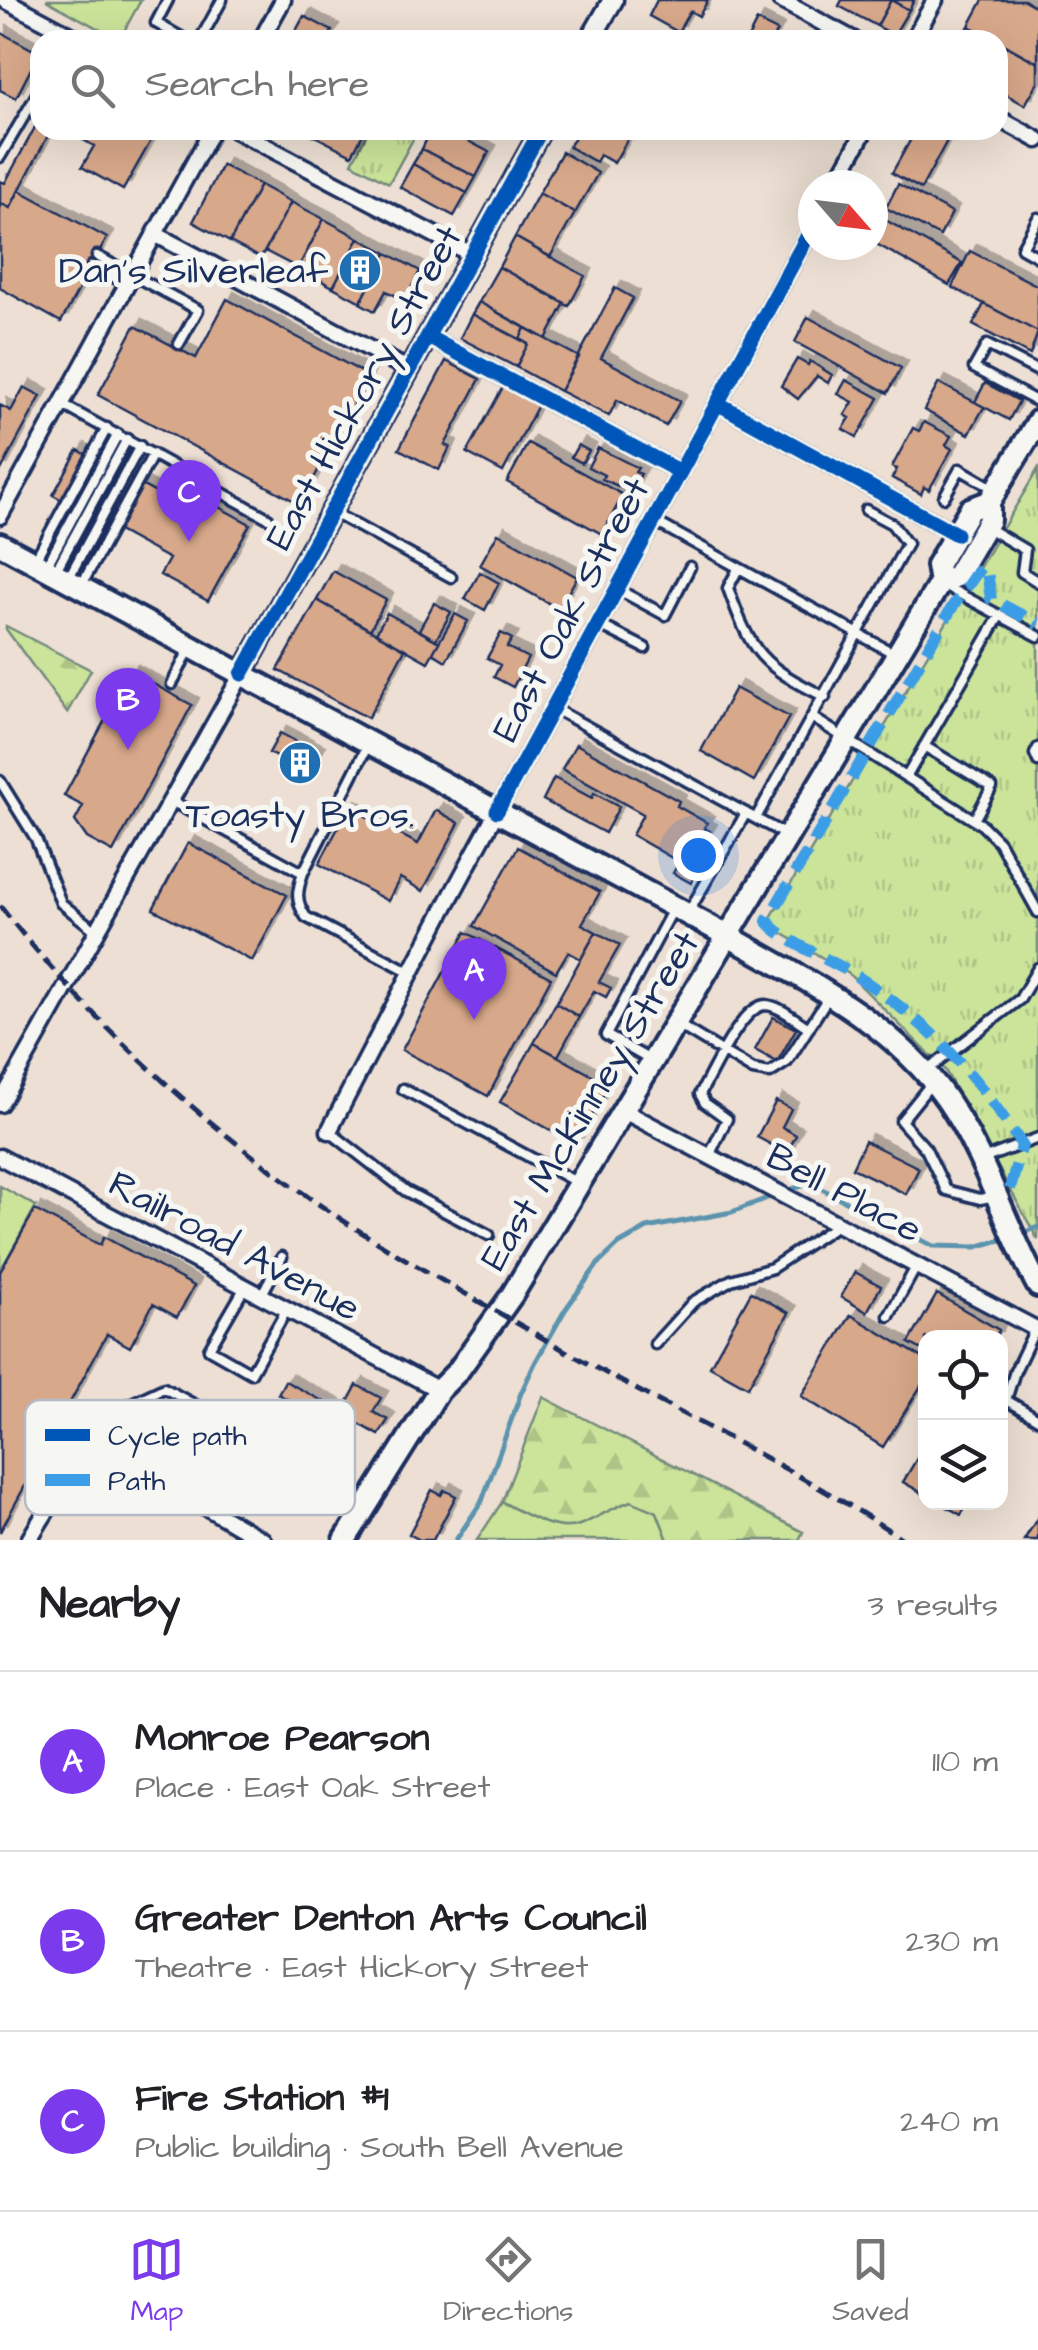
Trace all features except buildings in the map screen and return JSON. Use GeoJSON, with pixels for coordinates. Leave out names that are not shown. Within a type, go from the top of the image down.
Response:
{"type":"FeatureCollection","features":[{"type":"Feature","properties":{"kind":"main road","name":"East McKinney Street"},"geometry":{"type":"LineString","coordinates":[[345,1540],[439,1390],[501,1313],[940,584],[956,576],[989,520],[992,496],[1038,421]]}},
{"type":"Feature","properties":{"kind":"main road","name":"East McKinney Street"},"geometry":{"type":"LineString","coordinates":[[940,584],[937,566],[970,510],[992,496]]}},
{"type":"Feature","properties":{"kind":"main road"},"geometry":{"type":"LineString","coordinates":[[0,544],[681,910],[860,1016],[929,1077],[948,1102],[1038,1286]]}},
{"type":"Feature","properties":{"kind":"main road"},"geometry":{"type":"LineString","coordinates":[[1021,1256],[1038,1273]]}},
{"type":"Feature","properties":{"kind":"street"},"geometry":{"type":"LineString","coordinates":[[5,0],[59,30]]}},
{"type":"Feature","properties":{"kind":"street"},"geometry":{"type":"LineString","coordinates":[[266,30],[283,0]]}},
{"type":"Feature","properties":{"kind":"street"},"geometry":{"type":"LineString","coordinates":[[596,30],[613,0]]}},
{"type":"Feature","properties":{"kind":"street"},"geometry":{"type":"LineString","coordinates":[[780,0],[836,30]]}},
{"type":"Feature","properties":{"kind":"street"},"geometry":{"type":"LineString","coordinates":[[918,30],[935,0]]}},
{"type":"Feature","properties":{"kind":"street"},"geometry":{"type":"LineString","coordinates":[[1008,122],[1036,134]]}},
{"type":"Feature","properties":{"kind":"street"},"geometry":{"type":"LineString","coordinates":[[0,516],[206,140]]}},
{"type":"Feature","properties":{"kind":"street"},"geometry":{"type":"LineString","coordinates":[[254,140],[473,255]]}},
{"type":"Feature","properties":{"kind":"street","name":"East Hickory Street"},"geometry":{"type":"LineString","coordinates":[[0,1104],[536,140]]}},
{"type":"Feature","properties":{"kind":"street"},"geometry":{"type":"LineString","coordinates":[[843,170],[859,140]]}},
{"type":"Feature","properties":{"kind":"street"},"geometry":{"type":"LineString","coordinates":[[154,234],[410,370]]}},
{"type":"Feature","properties":{"kind":"street","name":"East Oak Street"},"geometry":{"type":"LineString","coordinates":[[329,1130],[798,254]]}},
{"type":"Feature","properties":{"kind":"street"},"geometry":{"type":"LineString","coordinates":[[428,337],[680,472]]}},
{"type":"Feature","properties":{"kind":"street"},"geometry":{"type":"LineString","coordinates":[[718,403],[956,534]]}},
{"type":"Feature","properties":{"kind":"street","name":"Bell Place"},"geometry":{"type":"LineString","coordinates":[[622,1110],[1037,1329]]}},
{"type":"Feature","properties":{"kind":"street","name":"Railroad Avenue"},"geometry":{"type":"LineString","coordinates":[[0,1157],[439,1390]]}},
{"type":"Feature","properties":{"kind":"street"},"geometry":{"type":"LineString","coordinates":[[29,1540],[46,1515]]}},
{"type":"Feature","properties":{"kind":"street"},"geometry":{"type":"LineString","coordinates":[[218,1515],[263,1540]]}},
{"type":"Feature","properties":{"kind":"lane"},"geometry":{"type":"LineString","coordinates":[[168,0],[156,23],[168,30]]}},
{"type":"Feature","properties":{"kind":"lane"},"geometry":{"type":"LineString","coordinates":[[206,30],[222,0]]}},
{"type":"Feature","properties":{"kind":"lane"},"geometry":{"type":"LineString","coordinates":[[0,157],[30,106]]}},
{"type":"Feature","properties":{"kind":"lane"},"geometry":{"type":"LineString","coordinates":[[1038,218],[1022,248],[1038,257]]}},
{"type":"Feature","properties":{"kind":"lane"},"geometry":{"type":"LineString","coordinates":[[94,261],[198,310],[179,344]]}},
{"type":"Feature","properties":{"kind":"lane"},"geometry":{"type":"LineString","coordinates":[[1038,371],[987,344],[974,368],[1038,402]]}},
{"type":"Feature","properties":{"kind":"lane"},"geometry":{"type":"LineString","coordinates":[[61,404],[268,518]]}},
{"type":"Feature","properties":{"kind":"lane"},"geometry":{"type":"LineString","coordinates":[[56,574],[107,428]]}},
{"type":"Feature","properties":{"kind":"lane"},"geometry":{"type":"LineString","coordinates":[[56,574],[122,436]]}},
{"type":"Feature","properties":{"kind":"lane"},"geometry":{"type":"LineString","coordinates":[[56,574],[140,446]]}},
{"type":"Feature","properties":{"kind":"lane"},"geometry":{"type":"LineString","coordinates":[[56,574],[153,454]]}},
{"type":"Feature","properties":{"kind":"lane"},"geometry":{"type":"LineString","coordinates":[[944,496],[960,469],[992,496]]}},
{"type":"Feature","properties":{"kind":"lane"},"geometry":{"type":"LineString","coordinates":[[756,818],[907,544],[892,524],[866,510]]}},
{"type":"Feature","properties":{"kind":"lane"},"geometry":{"type":"LineString","coordinates":[[332,512],[450,577]]}},
{"type":"Feature","properties":{"kind":"lane"},"geometry":{"type":"LineString","coordinates":[[654,521],[897,655]]}},
{"type":"Feature","properties":{"kind":"lane"},"geometry":{"type":"LineString","coordinates":[[985,527],[1025,550]]}},
{"type":"Feature","properties":{"kind":"lane"},"geometry":{"type":"LineString","coordinates":[[1025,550],[1038,544]]}},
{"type":"Feature","properties":{"kind":"lane"},"geometry":{"type":"LineString","coordinates":[[1025,550],[1022,572],[1038,582]]}},
{"type":"Feature","properties":{"kind":"lane"},"geometry":{"type":"LineString","coordinates":[[617,589],[665,615],[690,567]]}},
{"type":"Feature","properties":{"kind":"lane"},"geometry":{"type":"LineString","coordinates":[[738,569],[728,588],[746,637],[777,673],[824,698]]}},
{"type":"Feature","properties":{"kind":"lane"},"geometry":{"type":"LineString","coordinates":[[940,584],[1038,636]]}},
{"type":"Feature","properties":{"kind":"lane"},"geometry":{"type":"LineString","coordinates":[[907,776],[1000,615]]}},
{"type":"Feature","properties":{"kind":"lane"},"geometry":{"type":"LineString","coordinates":[[598,624],[645,648]]}},
{"type":"Feature","properties":{"kind":"lane"},"geometry":{"type":"LineString","coordinates":[[172,684],[191,647]]}},
{"type":"Feature","properties":{"kind":"lane"},"geometry":{"type":"LineString","coordinates":[[552,708],[788,836]]}},
{"type":"Feature","properties":{"kind":"lane"},"geometry":{"type":"LineString","coordinates":[[813,718],[974,820],[999,842],[1038,912]]}},
{"type":"Feature","properties":{"kind":"lane"},"geometry":{"type":"LineString","coordinates":[[369,742],[303,873],[297,892],[298,906],[306,916],[411,972]]}},
{"type":"Feature","properties":{"kind":"lane"},"geometry":{"type":"LineString","coordinates":[[924,746],[992,788],[974,820]]}},
{"type":"Feature","properties":{"kind":"lane"},"geometry":{"type":"LineString","coordinates":[[1038,748],[1038,761]]}},
{"type":"Feature","properties":{"kind":"lane"},"geometry":{"type":"LineString","coordinates":[[0,781],[36,840],[61,902],[97,932]]}},
{"type":"Feature","properties":{"kind":"lane"},"geometry":{"type":"LineString","coordinates":[[171,801],[303,873]]}},
{"type":"Feature","properties":{"kind":"lane"},"geometry":{"type":"LineString","coordinates":[[652,1061],[606,1035],[681,910],[746,813]]}},
{"type":"Feature","properties":{"kind":"lane"},"geometry":{"type":"LineString","coordinates":[[999,1205],[946,1190],[926,1149],[901,1121],[929,1077],[1020,999],[1038,968]]}},
{"type":"Feature","properties":{"kind":"lane"},"geometry":{"type":"LineString","coordinates":[[675,1023],[753,1070],[770,1073],[786,1062],[830,996]]}},
{"type":"Feature","properties":{"kind":"lane"},"geometry":{"type":"LineString","coordinates":[[709,1156],[727,1119],[704,1104],[700,1094],[746,1014],[753,1008],[772,1006],[809,1028]]}},
{"type":"Feature","properties":{"kind":"lane"},"geometry":{"type":"LineString","coordinates":[[402,1089],[578,1183]]}},
{"type":"Feature","properties":{"kind":"lane"},"geometry":{"type":"LineString","coordinates":[[329,1130],[406,1191],[489,1235]]}},
{"type":"Feature","properties":{"kind":"lane"},"geometry":{"type":"LineString","coordinates":[[979,1160],[1038,1138]]}},
{"type":"Feature","properties":{"kind":"lane"},"geometry":{"type":"LineString","coordinates":[[655,1344],[693,1302],[732,1280],[772,1268],[838,1226]]}},
{"type":"Feature","properties":{"kind":"lane"},"geometry":{"type":"LineString","coordinates":[[261,1296],[282,1257]]}},
{"type":"Feature","properties":{"kind":"lane"},"geometry":{"type":"LineString","coordinates":[[889,1316],[916,1267]]}},
{"type":"Feature","properties":{"kind":"lane"},"geometry":{"type":"LineString","coordinates":[[245,1287],[210,1349],[251,1373],[287,1309]]}},
{"type":"Feature","properties":{"kind":"lane"},"geometry":{"type":"LineString","coordinates":[[1008,1394],[1037,1329]]}},
{"type":"Feature","properties":{"kind":"lane"},"geometry":{"type":"LineString","coordinates":[[139,1400],[164,1388],[186,1400]]}},
{"type":"Feature","properties":{"kind":"lane"},"geometry":{"type":"LineString","coordinates":[[1008,1401],[1038,1419]]}},
{"type":"Feature","properties":{"kind":"green space"},"geometry":{"type":"Polygon","coordinates":[[[46,0],[141,0],[124,30],[101,30],[46,0]]]}},
{"type":"Feature","properties":{"kind":"green space"},"geometry":{"type":"Polygon","coordinates":[[[364,140],[413,140],[389,183],[352,163],[364,140]]]}},
{"type":"Feature","properties":{"kind":"green space"},"geometry":{"type":"Polygon","coordinates":[[[1038,469],[1038,1240],[945,1070],[849,974],[767,924],[1038,469]]]}},
{"type":"Feature","properties":{"kind":"green space"},"geometry":{"type":"Polygon","coordinates":[[[6,629],[91,670],[67,713],[6,629]]]}},
{"type":"Feature","properties":{"kind":"green space"},"geometry":{"type":"Polygon","coordinates":[[[0,1186],[36,1206],[0,1271],[0,1186]]]}},
{"type":"Feature","properties":{"kind":"green space"},"geometry":{"type":"Polygon","coordinates":[[[543,1397],[803,1532],[799,1540],[668,1540],[657,1512],[631,1501],[586,1522],[560,1527],[502,1502],[543,1397]]]}},
{"type":"Feature","properties":{"kind":"green space"},"geometry":{"type":"Polygon","coordinates":[[[631,1501],[657,1512],[668,1540],[477,1540],[502,1502],[539,1521],[570,1527],[631,1501]]]}},
{"type":"Feature","properties":{"kind":"waterway"},"geometry":{"type":"LineString","coordinates":[[786,1191],[805,1185],[818,1187],[933,1246],[976,1247],[1007,1238]]}},
{"type":"Feature","properties":{"kind":"waterway"},"geometry":{"type":"LineString","coordinates":[[456,1540],[482,1501],[535,1363],[565,1310],[598,1264],[619,1244],[647,1228],[732,1212],[775,1195]]}},
{"type":"Feature","properties":{"kind":"waterway"},"geometry":{"type":"LineString","coordinates":[[1017,1235],[1038,1227]]}},
{"type":"Feature","properties":{"kind":"railway"},"geometry":{"type":"LineString","coordinates":[[0,906],[69,987],[143,1062],[222,1132],[307,1196],[448,1284],[768,1459],[904,1540]]}},
{"type":"Feature","properties":{"kind":"marked path"},"geometry":{"type":"LineString","coordinates":[[1010,1189],[1022,1145],[949,1052],[884,995],[785,937],[767,921],[953,606],[980,568],[987,571],[991,599],[1038,624]]}},
{"type":"Feature","properties":{"kind":"cycle path"},"geometry":{"type":"LineString","coordinates":[[242,674],[536,140]]}},
{"type":"Feature","properties":{"kind":"cycle path"},"geometry":{"type":"LineString","coordinates":[[497,811],[798,254]]}},
{"type":"Feature","properties":{"kind":"cycle path"},"geometry":{"type":"LineString","coordinates":[[428,337],[680,472]]}},
{"type":"Feature","properties":{"kind":"cycle path"},"geometry":{"type":"LineString","coordinates":[[717,403],[956,534]]}},
{"type":"Feature","properties":{"kind":"place","name":"Dan's Silverleaf"},"geometry":{"type":"Point","coordinates":[360,270]}},
{"type":"Feature","properties":{"kind":"place","name":"Fire Station #1"},"geometry":{"type":"Point","coordinates":[189,542]}},
{"type":"Feature","properties":{"kind":"place","name":"Greater Denton Arts Council"},"geometry":{"type":"Point","coordinates":[128,750]}},
{"type":"Feature","properties":{"kind":"place","name":"Toasty Bros."},"geometry":{"type":"Point","coordinates":[300,763]}},
{"type":"Feature","properties":{"kind":"place","name":"Monroe Pearson"},"geometry":{"type":"Point","coordinates":[474,1020]}}]}
